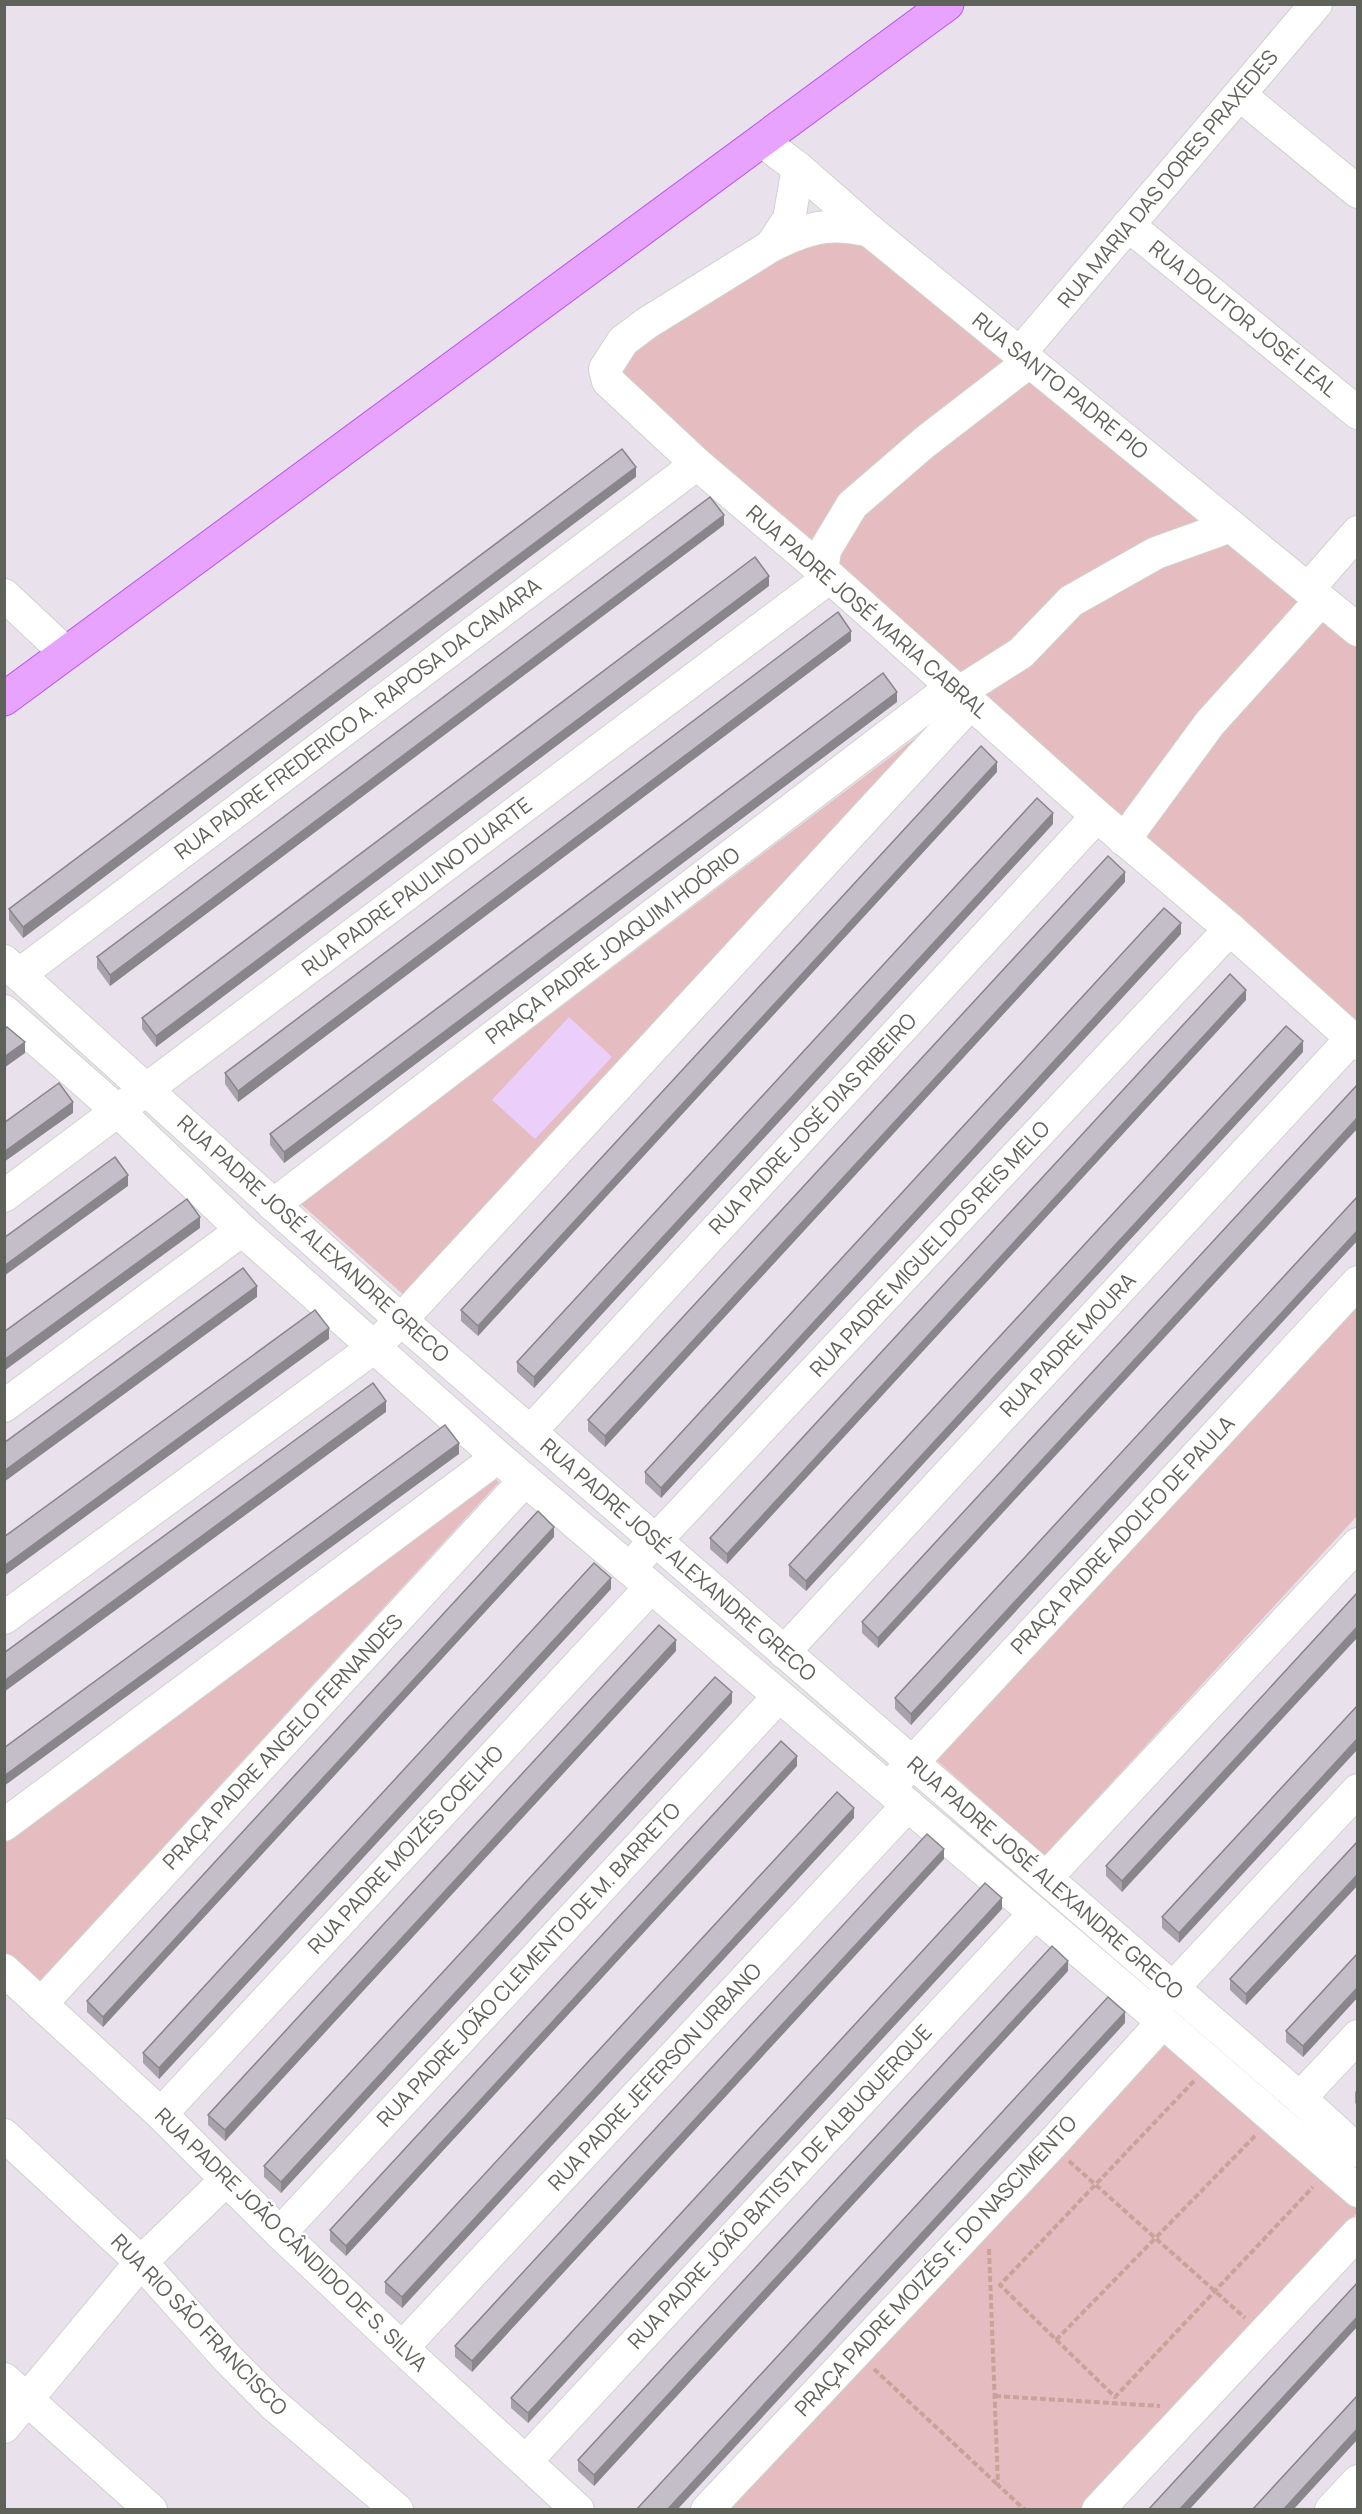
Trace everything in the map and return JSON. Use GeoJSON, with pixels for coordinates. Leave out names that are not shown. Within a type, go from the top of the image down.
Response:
{"type":"FeatureCollection","features":[{"type":"Feature","properties":{"kind":"main road"},"geometry":{"type":"LineString","coordinates":[[4,699],[947,4]]}},
{"type":"Feature","properties":{"kind":"street","name":"RUA MARIA DAS DORES PRAXEDES"},"geometry":{"type":"LineString","coordinates":[[826,574],[825,550],[852,505],[1025,357],[1128,225],[1316,4]]}},
{"type":"Feature","properties":{"kind":"street"},"geometry":{"type":"LineString","coordinates":[[1240,95],[1358,192]]}},
{"type":"Feature","properties":{"kind":"street","name":"RUA SANTO PADRE PIO"},"geometry":{"type":"LineString","coordinates":[[762,141],[798,168],[870,231],[1358,630]]}},
{"type":"Feature","properties":{"kind":"street","name":"RUA PADRE JOSÉ MARIA CABRAL"},"geometry":{"type":"LineString","coordinates":[[798,168],[789,219],[771,246],[647,323],[623,341],[605,369],[608,381],[697,464],[826,574],[1124,840],[1230,929],[1354,1041]]}},
{"type":"Feature","properties":{"kind":"street"},"geometry":{"type":"LineString","coordinates":[[771,246],[817,227],[836,225],[870,231]]}},
{"type":"Feature","properties":{"kind":"street","name":"RUA DOUTOR JOSÉ LEAL"},"geometry":{"type":"LineString","coordinates":[[1128,225],[1358,413]]}},
{"type":"Feature","properties":{"kind":"street","name":"RUA PADRE FREDERICO A. RAPOSA DA CAMARA"},"geometry":{"type":"LineString","coordinates":[[12,968],[697,464]]}},
{"type":"Feature","properties":{"kind":"street"},"geometry":{"type":"LineString","coordinates":[[4,1618],[373,1348],[401,1320],[961,695],[1022,653],[1071,601],[1156,553],[1231,526]]}},
{"type":"Feature","properties":{"kind":"street"},"geometry":{"type":"LineString","coordinates":[[1124,840],[1210,723],[1315,595],[1358,532]]}},
{"type":"Feature","properties":{"kind":"street","name":"RUA PADRE PAULINO DUARTE"},"geometry":{"type":"LineString","coordinates":[[4,1196],[826,574]]}},
{"type":"Feature","properties":{"kind":"street"},"geometry":{"type":"LineString","coordinates":[[4,595],[66,653]]}},
{"type":"Feature","properties":{"kind":"street","name":"PRAÇA PADRE JOAQUIM HOÓRIO"},"geometry":{"type":"LineString","coordinates":[[273,1205],[961,695]]}},
{"type":"Feature","properties":{"kind":"street","name":"RUA PADRE JOSÉ DIAS RIBEIRO"},"geometry":{"type":"LineString","coordinates":[[530,1432],[1097,816]]}},
{"type":"Feature","properties":{"kind":"street","name":"RUA PADRE MIGUEL DOS REIS MELO"},"geometry":{"type":"LineString","coordinates":[[640,1578],[656,1541],[1230,929]]}},
{"type":"Feature","properties":{"kind":"street","name":"RUA PADRE JOSÉ ALEXANDRE GRECO"},"geometry":{"type":"LineString","coordinates":[[12,968],[401,1320],[1300,2098],[1358,2151]]}},
{"type":"Feature","properties":{"kind":"street","name":"RUA PADRE JOSÉ ALEXANDRE GRECO"},"geometry":{"type":"LineString","coordinates":[[4,1011],[118,1111],[242,1230],[498,1457],[1157,2017],[1358,2191]]}},
{"type":"Feature","properties":{"kind":"street","name":"RUA PADRE MOURA"},"geometry":{"type":"LineString","coordinates":[[784,1652],[1354,1041]]}},
{"type":"Feature","properties":{"kind":"street"},"geometry":{"type":"LineString","coordinates":[[4,1406],[242,1230]]}},
{"type":"Feature","properties":{"kind":"street","name":"PRAÇA PADRE ADOLFO DE PAULA"},"geometry":{"type":"LineString","coordinates":[[898,1797],[912,1762],[1358,1282]]}},
{"type":"Feature","properties":{"kind":"street"},"geometry":{"type":"LineString","coordinates":[[4,1825],[498,1457]]}},
{"type":"Feature","properties":{"kind":"street","name":"PRAÇA PADRE ANGELO FERNANDES"},"geometry":{"type":"LineString","coordinates":[[41,2004],[525,1480]]}},
{"type":"Feature","properties":{"kind":"street"},"geometry":{"type":"LineString","coordinates":[[1046,1878],[1358,1544]]}},
{"type":"Feature","properties":{"kind":"street","name":"RUA PADRE MOIZÉS COELHO"},"geometry":{"type":"LineString","coordinates":[[161,2114],[640,1578]]}},
{"type":"Feature","properties":{"kind":"street","name":"RUA PADRE JOÃO CLEMENTO DE M. BARRETO"},"geometry":{"type":"LineString","coordinates":[[280,2233],[779,1696]]}},
{"type":"Feature","properties":{"kind":"street","name":"PRAÇA PADRE MOIZÉS F. DO NASCIMENTO"},"geometry":{"type":"LineString","coordinates":[[707,2510],[1043,2154],[1157,2017],[1172,1988],[1358,1790]]}},
{"type":"Feature","properties":{"kind":"street","name":"RUA PADRE JEFERSON URBANO"},"geometry":{"type":"LineString","coordinates":[[402,2348],[898,1797]]}},
{"type":"Feature","properties":{"kind":"street","name":"RUA PADRE JOÃO BATISTA DE ALBUQUERQUE"},"geometry":{"type":"LineString","coordinates":[[526,2461],[1035,1913]]}},
{"type":"Feature","properties":{"kind":"street","name":"RUA PADRE JOÃO CÂNDIDO DE S. SILVA"},"geometry":{"type":"LineString","coordinates":[[4,1970],[161,2114],[280,2233],[578,2510]]}},
{"type":"Feature","properties":{"kind":"street"},"geometry":{"type":"LineString","coordinates":[[1300,2098],[1358,2036]]}},
{"type":"Feature","properties":{"kind":"street","name":"RUA RIO SÃO FRANCISCO"},"geometry":{"type":"LineString","coordinates":[[4,2135],[141,2262],[229,2360],[273,2404],[397,2510]]}},
{"type":"Feature","properties":{"kind":"street"},"geometry":{"type":"LineString","coordinates":[[4,2427],[141,2262],[226,2180]]}},
{"type":"Feature","properties":{"kind":"street"},"geometry":{"type":"LineString","coordinates":[[1098,2510],[1358,2233]]}},
{"type":"Feature","properties":{"kind":"street"},"geometry":{"type":"LineString","coordinates":[[4,2379],[151,2510]]}},
{"type":"Feature","properties":{"kind":"street"},"geometry":{"type":"LineString","coordinates":[[1331,2510],[1358,2481]]}},
{"type":"Feature","properties":{"kind":"path"},"geometry":{"type":"LineString","coordinates":[[1199,2076],[1000,2285],[1115,2397],[1315,2184]]}},
{"type":"Feature","properties":{"kind":"path"},"geometry":{"type":"LineString","coordinates":[[1056,2340],[1255,2136]]}},
{"type":"Feature","properties":{"kind":"path"},"geometry":{"type":"LineString","coordinates":[[1061,2154],[1263,2334]]}},
{"type":"Feature","properties":{"kind":"path"},"geometry":{"type":"LineString","coordinates":[[989,2246],[998,2485]]}},
{"type":"Feature","properties":{"kind":"path"},"geometry":{"type":"LineString","coordinates":[[868,2364],[1025,2510]]}},
{"type":"Feature","properties":{"kind":"path"},"geometry":{"type":"LineString","coordinates":[[995,2396],[1160,2407]]}},
{"type":"Feature","properties":{"kind":"shaded area"},"geometry":{"type":"Polygon","coordinates":[[[866,239],[1357,646],[1357,1025],[649,406],[621,370],[630,348],[799,245],[866,239]]]}},
{"type":"Feature","properties":{"kind":"shaded area"},"geometry":{"type":"Polygon","coordinates":[[[943,717],[405,1296],[301,1204],[943,717]]]}},
{"type":"Feature","properties":{"kind":"shaded area"},"geometry":{"type":"Polygon","coordinates":[[[1357,1303],[1357,1516],[1044,1856],[932,1756],[1357,1303]]]}},
{"type":"Feature","properties":{"kind":"shaded area"},"geometry":{"type":"Polygon","coordinates":[[[492,1476],[499,1482],[36,1985],[5,1955],[5,1842],[492,1476]]]}},
{"type":"Feature","properties":{"kind":"shaded area"},"geometry":{"type":"Polygon","coordinates":[[[1164,2040],[1357,2206],[1357,2213],[1084,2509],[726,2510],[1164,2040]]]}},
{"type":"Feature","properties":{"kind":"sand"},"geometry":{"type":"Polygon","coordinates":[[[569,1017],[612,1057],[535,1139],[492,1100],[569,1017]]]}},
{"type":"Feature","properties":{"kind":"building"},"geometry":{"type":"Polygon","coordinates":[[[622,449],[636,467],[23,927],[9,909],[622,449]]]}},
{"type":"Feature","properties":{"kind":"building"},"geometry":{"type":"Polygon","coordinates":[[[710,497],[724,515],[110,975],[97,957],[710,497]]]}},
{"type":"Feature","properties":{"kind":"building"},"geometry":{"type":"Polygon","coordinates":[[[755,557],[769,576],[156,1036],[142,1018],[755,557]]]}},
{"type":"Feature","properties":{"kind":"building"},"geometry":{"type":"Polygon","coordinates":[[[838,612],[851,631],[238,1091],[225,1073],[838,612]]]}},
{"type":"Feature","properties":{"kind":"building"},"geometry":{"type":"Polygon","coordinates":[[[883,673],[897,692],[284,1152],[270,1134],[883,673]]]}},
{"type":"Feature","properties":{"kind":"building"},"geometry":{"type":"Polygon","coordinates":[[[981,746],[997,762],[478,1326],[461,1310],[981,746]]]}},
{"type":"Feature","properties":{"kind":"building"},"geometry":{"type":"Polygon","coordinates":[[[1037,798],[1053,813],[534,1377],[517,1362],[1037,798]]]}},
{"type":"Feature","properties":{"kind":"building"},"geometry":{"type":"Polygon","coordinates":[[[1108,856],[1125,872],[605,1436],[588,1420],[1108,856]]]}},
{"type":"Feature","properties":{"kind":"building"},"geometry":{"type":"Polygon","coordinates":[[[1164,908],[1181,923],[661,1488],[645,1472],[1164,908]]]}},
{"type":"Feature","properties":{"kind":"building"},"geometry":{"type":"Polygon","coordinates":[[[1230,974],[1246,990],[727,1554],[710,1538],[1230,974]]]}},
{"type":"Feature","properties":{"kind":"building"},"geometry":{"type":"Polygon","coordinates":[[[1286,1026],[1303,1041],[806,1581],[789,1565],[1286,1026]]]}},
{"type":"Feature","properties":{"kind":"building"},"geometry":{"type":"Polygon","coordinates":[[[7,1027],[25,1042],[4,1057],[4,1029],[7,1027]]]}},
{"type":"Feature","properties":{"kind":"building"},"geometry":{"type":"Polygon","coordinates":[[[59,1083],[73,1102],[4,1152],[4,1123],[59,1083]]]}},
{"type":"Feature","properties":{"kind":"building"},"geometry":{"type":"Polygon","coordinates":[[[1358,1084],[1358,1117],[878,1638],[862,1622],[1358,1084]]]}},
{"type":"Feature","properties":{"kind":"building"},"geometry":{"type":"Polygon","coordinates":[[[115,1157],[128,1175],[4,1266],[4,1238],[115,1157]]]}},
{"type":"Feature","properties":{"kind":"building"},"geometry":{"type":"Polygon","coordinates":[[[1358,1196],[1358,1230],[911,1714],[895,1698],[1358,1196]]]}},
{"type":"Feature","properties":{"kind":"building"},"geometry":{"type":"Polygon","coordinates":[[[187,1199],[200,1217],[4,1360],[4,1332],[187,1199]]]}},
{"type":"Feature","properties":{"kind":"building"},"geometry":{"type":"Polygon","coordinates":[[[243,1268],[257,1286],[4,1471],[4,1443],[243,1268]]]}},
{"type":"Feature","properties":{"kind":"building"},"geometry":{"type":"Polygon","coordinates":[[[315,1310],[329,1328],[4,1566],[4,1537],[315,1310]]]}},
{"type":"Feature","properties":{"kind":"building"},"geometry":{"type":"Polygon","coordinates":[[[373,1383],[386,1401],[4,1681],[4,1653],[373,1383]]]}},
{"type":"Feature","properties":{"kind":"building"},"geometry":{"type":"Polygon","coordinates":[[[445,1425],[459,1443],[4,1776],[4,1748],[445,1425]]]}},
{"type":"Feature","properties":{"kind":"building"},"geometry":{"type":"Polygon","coordinates":[[[538,1511],[554,1527],[103,2017],[87,2001],[538,1511]]]}},
{"type":"Feature","properties":{"kind":"building"},"geometry":{"type":"Polygon","coordinates":[[[594,1563],[611,1578],[159,2068],[143,2053],[594,1563]]]}},
{"type":"Feature","properties":{"kind":"building"},"geometry":{"type":"Polygon","coordinates":[[[1358,1592],[1358,1626],[1122,1881],[1106,1866],[1358,1592]]]}},
{"type":"Feature","properties":{"kind":"building"},"geometry":{"type":"Polygon","coordinates":[[[659,1625],[676,1640],[225,2130],[208,2115],[659,1625]]]}},
{"type":"Feature","properties":{"kind":"building"},"geometry":{"type":"Polygon","coordinates":[[[715,1677],[732,1692],[281,2182],[264,2166],[715,1677]]]}},
{"type":"Feature","properties":{"kind":"building"},"geometry":{"type":"Polygon","coordinates":[[[1358,1705],[1358,1738],[1179,1933],[1162,1917],[1358,1705]]]}},
{"type":"Feature","properties":{"kind":"building"},"geometry":{"type":"Polygon","coordinates":[[[781,1741],[797,1756],[346,2246],[330,2230],[781,1741]]]}},
{"type":"Feature","properties":{"kind":"building"},"geometry":{"type":"Polygon","coordinates":[[[837,1792],[854,1808],[402,2297],[385,2282],[837,1792]]]}},
{"type":"Feature","properties":{"kind":"building"},"geometry":{"type":"Polygon","coordinates":[[[927,1834],[944,1849],[472,2361],[455,2346],[927,1834]]]}},
{"type":"Feature","properties":{"kind":"building"},"geometry":{"type":"Polygon","coordinates":[[[1358,1841],[1358,1874],[1246,1994],[1230,1979],[1358,1841]]]}},
{"type":"Feature","properties":{"kind":"building"},"geometry":{"type":"Polygon","coordinates":[[[985,1883],[1002,1898],[528,2413],[511,2398],[985,1883]]]}},
{"type":"Feature","properties":{"kind":"building"},"geometry":{"type":"Polygon","coordinates":[[[1052,1946],[1068,1961],[594,2475],[578,2460],[1052,1946]]]}},
{"type":"Feature","properties":{"kind":"building"},"geometry":{"type":"Polygon","coordinates":[[[1358,1953],[1358,1987],[1303,2046],[1286,2031],[1358,1953]]]}},
{"type":"Feature","properties":{"kind":"building"},"geometry":{"type":"Polygon","coordinates":[[[1108,1997],[1125,2012],[667,2510],[636,2510],[1108,1997]]]}},
{"type":"Feature","properties":{"kind":"building"},"geometry":{"type":"Polygon","coordinates":[[[1358,2282],[1358,2316],[1179,2510],[1148,2510],[1358,2282]]]}},
{"type":"Feature","properties":{"kind":"building"},"geometry":{"type":"Polygon","coordinates":[[[1358,2395],[1358,2428],[1283,2510],[1252,2510],[1358,2395]]]}}]}
